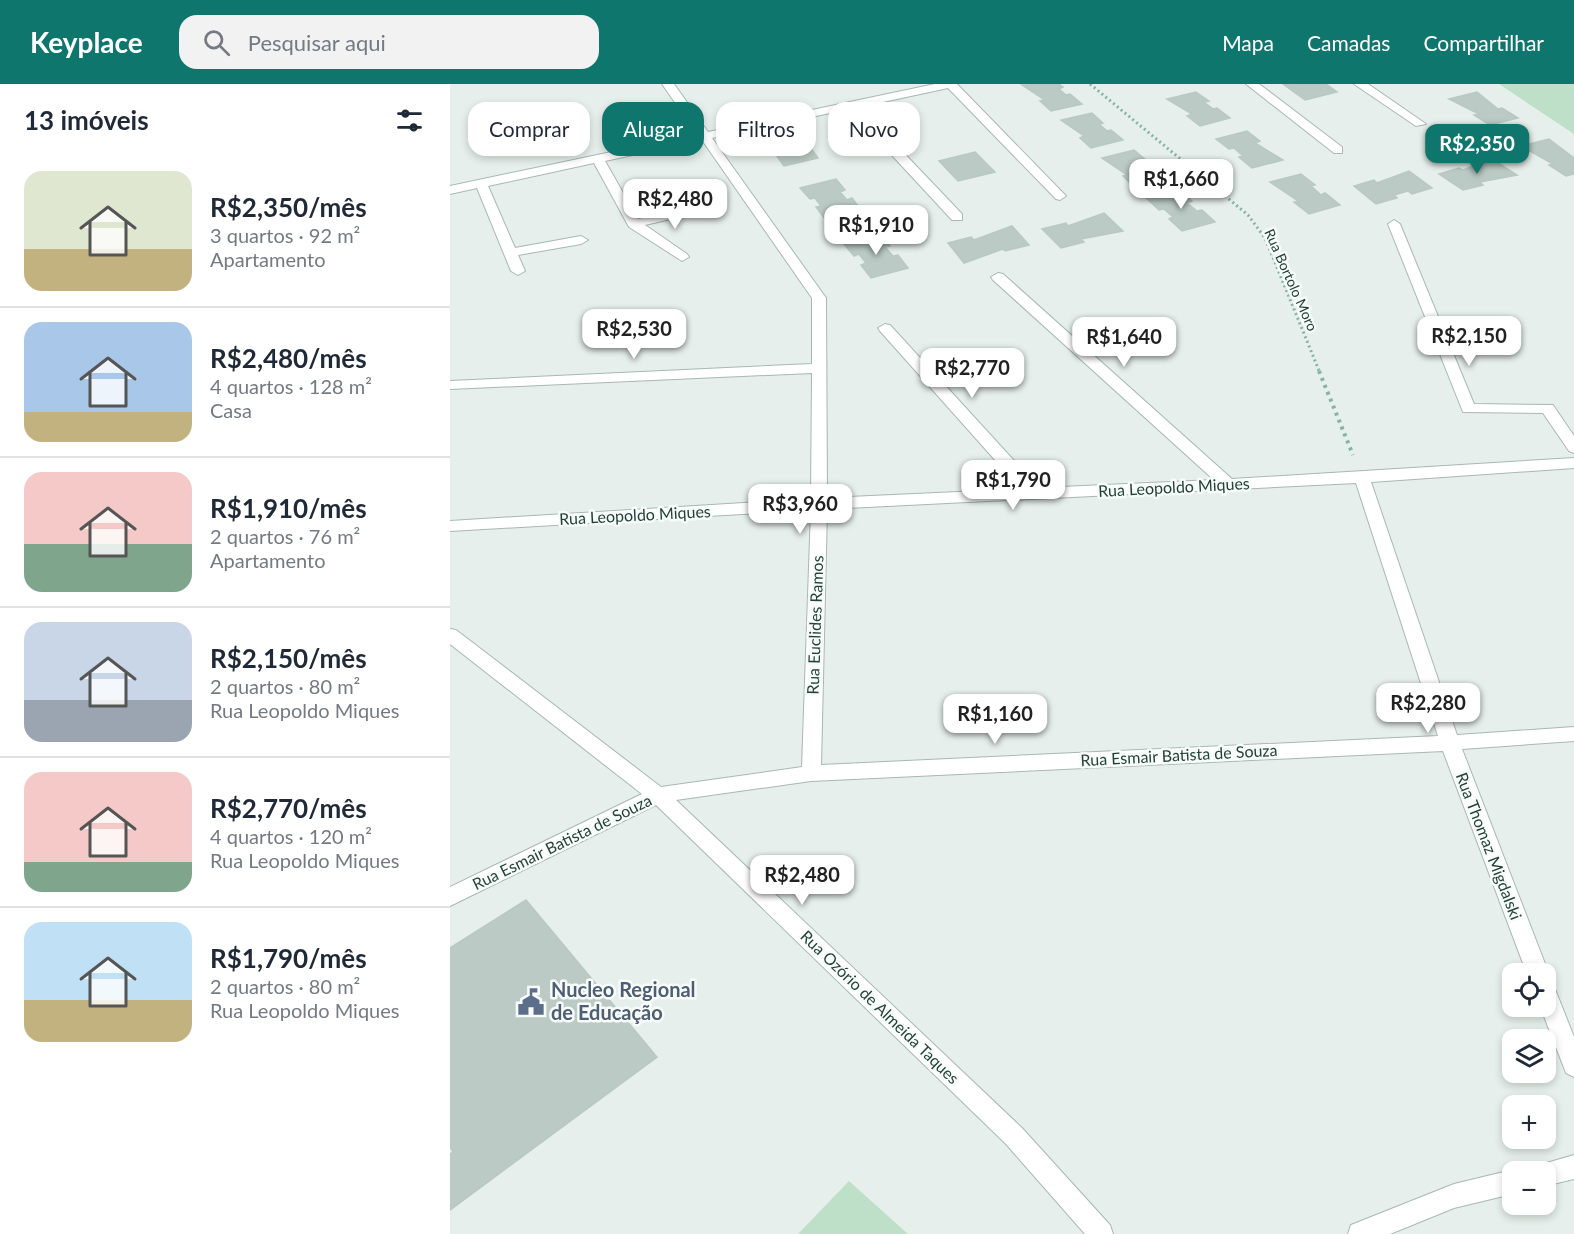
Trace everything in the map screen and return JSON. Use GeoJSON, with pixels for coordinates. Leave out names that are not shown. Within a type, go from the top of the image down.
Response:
{"type":"FeatureCollection","features":[{"type":"Feature","properties":{"kind":"street"},"geometry":{"type":"LineString","coordinates":[[668,84],[680,102]]}},
{"type":"Feature","properties":{"kind":"street"},"geometry":{"type":"LineString","coordinates":[[866,102],[951,84],[1060,196]]}},
{"type":"Feature","properties":{"kind":"street"},"geometry":{"type":"LineString","coordinates":[[1252,84],[1338,150]]}},
{"type":"Feature","properties":{"kind":"street"},"geometry":{"type":"LineString","coordinates":[[1360,84],[1420,124]]}},
{"type":"Feature","properties":{"kind":"street"},"geometry":{"type":"LineString","coordinates":[[704,136],[828,110]]}},
{"type":"Feature","properties":{"kind":"street","name":"Rua Euclides Ramos"},"geometry":{"type":"LineString","coordinates":[[704,136],[819,298],[819,504],[811,773]]}},
{"type":"Feature","properties":{"kind":"street"},"geometry":{"type":"LineString","coordinates":[[450,190],[611,156]]}},
{"type":"Feature","properties":{"kind":"street"},"geometry":{"type":"LineString","coordinates":[[900,156],[957,217]]}},
{"type":"Feature","properties":{"kind":"street"},"geometry":{"type":"LineString","coordinates":[[597,159],[634,224],[682,257]]}},
{"type":"Feature","properties":{"kind":"street"},"geometry":{"type":"LineString","coordinates":[[482,183],[518,271]]}},
{"type":"Feature","properties":{"kind":"street"},"geometry":{"type":"LineString","coordinates":[[634,224],[709,206]]}},
{"type":"Feature","properties":{"kind":"street"},"geometry":{"type":"LineString","coordinates":[[1394,224],[1468,409],[1548,408],[1574,448]]}},
{"type":"Feature","properties":{"kind":"street"},"geometry":{"type":"LineString","coordinates":[[510,254],[581,240]]}},
{"type":"Feature","properties":{"kind":"street"},"geometry":{"type":"LineString","coordinates":[[998,277],[1228,484]]}},
{"type":"Feature","properties":{"kind":"street"},"geometry":{"type":"LineString","coordinates":[[885,328],[1034,493]]}},
{"type":"Feature","properties":{"kind":"street"},"geometry":{"type":"LineString","coordinates":[[450,385],[820,368]]}},
{"type":"Feature","properties":{"kind":"street","name":"Rua Leopoldo Miques"},"geometry":{"type":"LineString","coordinates":[[450,526],[819,504],[1362,478],[1574,463]]}},
{"type":"Feature","properties":{"kind":"street","name":"Rua Thomaz Migdalski"},"geometry":{"type":"LineString","coordinates":[[1362,478],[1450,743],[1534,963]]}},
{"type":"Feature","properties":{"kind":"street","name":"Rua Ozório de Almeida Taques"},"geometry":{"type":"LineString","coordinates":[[450,635],[658,795],[1014,1136],[1101,1234]]}},
{"type":"Feature","properties":{"kind":"street","name":"Rua Esmair Batista de Souza"},"geometry":{"type":"LineString","coordinates":[[450,897],[658,795],[811,773],[1450,743],[1574,734]]}},
{"type":"Feature","properties":{"kind":"street"},"geometry":{"type":"LineString","coordinates":[[1555,1017],[1574,1066]]}},
{"type":"Feature","properties":{"kind":"street"},"geometry":{"type":"LineString","coordinates":[[1556,1171],[1574,1167]]}},
{"type":"Feature","properties":{"kind":"street"},"geometry":{"type":"LineString","coordinates":[[1360,1234],[1454,1196],[1502,1184]]}},
{"type":"Feature","properties":{"kind":"path","name":"Rua Bortolo Moro"},"geometry":{"type":"LineString","coordinates":[[1090,84],[1248,215],[1265,238],[1362,478]]}},
{"type":"Feature","properties":{"kind":"green space"},"geometry":{"type":"Polygon","coordinates":[[[1499,84],[1574,84],[1574,134],[1499,84]]]}},
{"type":"Feature","properties":{"kind":"green space"},"geometry":{"type":"Polygon","coordinates":[[[849,1181],[908,1234],[798,1234],[849,1181]]]}},
{"type":"Feature","properties":{"kind":"building"},"geometry":{"type":"Polygon","coordinates":[[[1059,84],[1063,87],[1059,89],[1066,95],[1070,94],[1082,104],[1051,111],[1040,101],[1045,100],[1022,85],[1059,84]]]}},
{"type":"Feature","properties":{"kind":"building"},"geometry":{"type":"Polygon","coordinates":[[[1283,84],[1326,84],[1337,92],[1305,100],[1283,84]]]}},
{"type":"Feature","properties":{"kind":"building"},"geometry":{"type":"Polygon","coordinates":[[[1196,92],[1209,101],[1204,102],[1213,109],[1217,108],[1230,118],[1200,126],[1187,116],[1192,114],[1167,99],[1196,92]]]}},
{"type":"Feature","properties":{"kind":"building"},"geometry":{"type":"Polygon","coordinates":[[[1477,92],[1498,109],[1502,108],[1518,118],[1490,125],[1474,115],[1479,114],[1449,99],[1477,92]]]}},
{"type":"Feature","properties":{"kind":"building"},"geometry":{"type":"Polygon","coordinates":[[[1092,113],[1103,123],[1099,124],[1107,131],[1111,130],[1123,140],[1091,148],[1080,138],[1084,136],[1061,120],[1092,113]]]}},
{"type":"Feature","properties":{"kind":"building"},"geometry":{"type":"Polygon","coordinates":[[[1247,131],[1260,141],[1255,143],[1283,160],[1252,168],[1239,157],[1243,156],[1234,148],[1229,149],[1216,139],[1247,131]]]}},
{"type":"Feature","properties":{"kind":"building"},"geometry":{"type":"Polygon","coordinates":[[[1549,139],[1574,158],[1574,174],[1566,176],[1549,165],[1553,164],[1521,146],[1549,139]]]}},
{"type":"Feature","properties":{"kind":"building"},"geometry":{"type":"Polygon","coordinates":[[[1134,150],[1146,160],[1141,162],[1167,179],[1135,188],[1123,176],[1127,175],[1102,158],[1134,150]]]}},
{"type":"Feature","properties":{"kind":"building"},"geometry":{"type":"Polygon","coordinates":[[[975,152],[995,172],[958,181],[939,161],[975,152]]]}},
{"type":"Feature","properties":{"kind":"building"},"geometry":{"type":"Polygon","coordinates":[[[816,155],[818,158],[784,166],[777,156],[816,155]]]}},
{"type":"Feature","properties":{"kind":"building"},"geometry":{"type":"Polygon","coordinates":[[[1492,159],[1517,175],[1480,182],[1483,185],[1463,190],[1439,174],[1459,168],[1463,170],[1492,159]]]}},
{"type":"Feature","properties":{"kind":"building"},"geometry":{"type":"Polygon","coordinates":[[[1409,171],[1432,188],[1412,194],[1408,191],[1394,195],[1397,198],[1376,204],[1354,186],[1374,180],[1377,183],[1409,171]]]}},
{"type":"Feature","properties":{"kind":"building"},"geometry":{"type":"Polygon","coordinates":[[[1301,174],[1315,185],[1311,186],[1321,195],[1325,193],[1340,205],[1309,214],[1294,202],[1298,201],[1270,182],[1301,174]]]}},
{"type":"Feature","properties":{"kind":"building"},"geometry":{"type":"Polygon","coordinates":[[[836,179],[845,190],[840,192],[847,200],[852,198],[861,210],[825,219],[816,207],[821,206],[815,198],[810,199],[800,188],[836,179]]]}},
{"type":"Feature","properties":{"kind":"building"},"geometry":{"type":"Polygon","coordinates":[[[1179,190],[1192,201],[1187,203],[1197,211],[1202,210],[1215,222],[1182,231],[1169,219],[1173,217],[1164,209],[1159,210],[1146,198],[1179,190]]]}},
{"type":"Feature","properties":{"kind":"building"},"geometry":{"type":"Polygon","coordinates":[[[1104,213],[1123,231],[1081,239],[1084,242],[1061,248],[1042,229],[1066,223],[1068,226],[1104,213]]]}},
{"type":"Feature","properties":{"kind":"building"},"geometry":{"type":"Polygon","coordinates":[[[1012,226],[1029,245],[1005,251],[1003,249],[964,263],[948,243],[971,237],[974,240],[1012,226]]]}},
{"type":"Feature","properties":{"kind":"building"},"geometry":{"type":"Polygon","coordinates":[[[880,233],[890,246],[885,247],[893,256],[898,255],[908,268],[871,278],[861,265],[866,263],[859,254],[854,256],[843,243],[880,233]]]}},
{"type":"Feature","properties":{"kind":"building","name":"Nucleo Regional de Educação"},"geometry":{"type":"Polygon","coordinates":[[[526,900],[657,1057],[450,1210],[450,1154],[453,1152],[450,1147],[450,948],[526,900]]]}},
{"type":"Feature","properties":{"kind":"place","name":"Nucleo Regional de Educação"},"geometry":{"type":"Point","coordinates":[531,1002]}}]}
